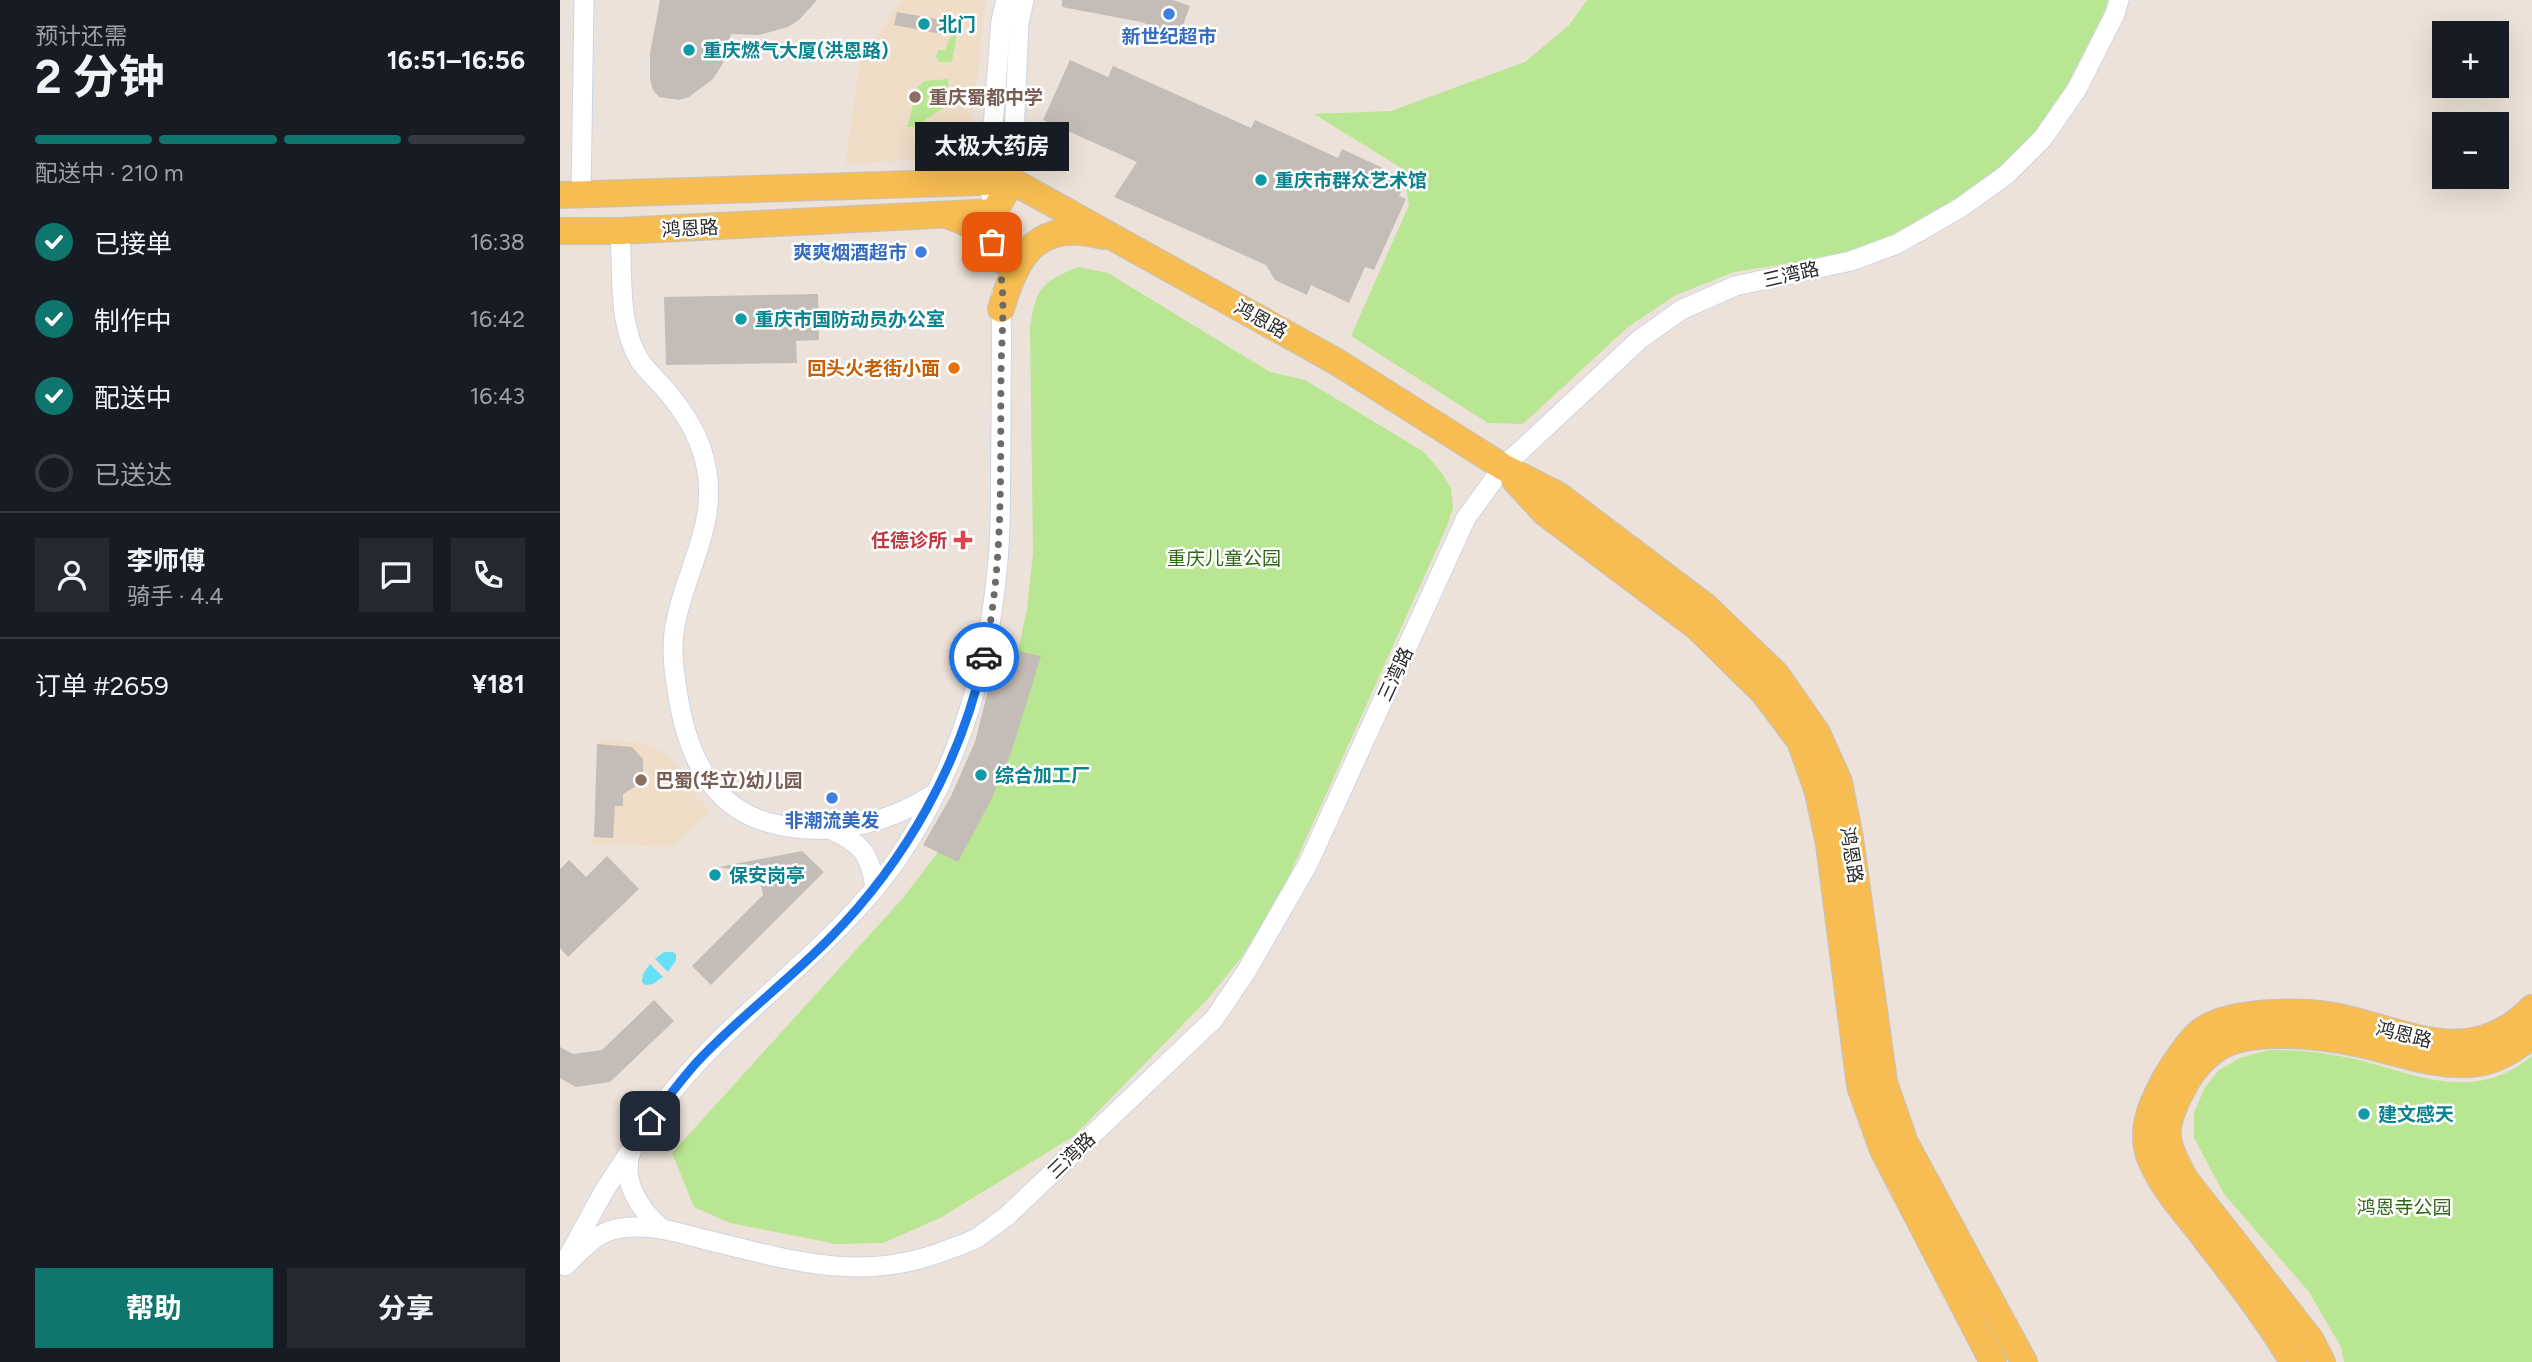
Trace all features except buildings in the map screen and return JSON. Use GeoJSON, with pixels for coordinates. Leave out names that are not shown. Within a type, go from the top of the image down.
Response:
{"type":"FeatureCollection","features":[{"type":"Feature","properties":{"kind":"main road","name":"鸿恩路"},"geometry":{"type":"LineString","coordinates":[[571,195],[1000,180],[1125,242],[1337,362],[1503,467],[1558,495],[1705,606],[1776,674],[1817,733],[1839,782],[1850,838],[1884,1082],[1905,1143],[2024,1362]]}},
{"type":"Feature","properties":{"kind":"main road"},"geometry":{"type":"LineString","coordinates":[[994,212],[1000,180]]}},
{"type":"Feature","properties":{"kind":"main road","name":"鸿恩路"},"geometry":{"type":"LineString","coordinates":[[560,231],[620,231],[994,212]]}},
{"type":"Feature","properties":{"kind":"main road"},"geometry":{"type":"LineString","coordinates":[[944,215],[967,222],[981,230],[992,242],[1000,260]]}},
{"type":"Feature","properties":{"kind":"main road"},"geometry":{"type":"LineString","coordinates":[[1002,309],[1016,267],[1025,252],[1042,240],[1062,233],[1089,233],[1125,242]]}},
{"type":"Feature","properties":{"kind":"main road","name":"鸿恩路"},"geometry":{"type":"LineString","coordinates":[[1503,467],[1544,512],[1698,627],[1764,693],[1800,741],[1818,792],[1829,844],[1860,1086],[1882,1150],[1993,1362]]}},
{"type":"Feature","properties":{"kind":"main road","name":"鸿恩路"},"geometry":{"type":"LineString","coordinates":[[2293,1362],[2271,1324],[2169,1192],[2150,1158],[2146,1123],[2167,1074],[2200,1032],[2230,1017],[2267,1013],[2336,1016],[2427,1041],[2449,1044],[2497,1035],[2519,1022],[2532,1008]]}},
{"type":"Feature","properties":{"kind":"main road","name":"鸿恩路"},"geometry":{"type":"LineString","coordinates":[[2322,1362],[2310,1339],[2185,1179],[2171,1153],[2166,1128],[2189,1075],[2216,1049],[2244,1037],[2303,1036],[2359,1043],[2425,1061],[2450,1064],[2494,1060],[2532,1037]]}},
{"type":"Feature","properties":{"kind":"street"},"geometry":{"type":"LineString","coordinates":[[571,195],[584,0]]}},
{"type":"Feature","properties":{"kind":"street"},"geometry":{"type":"LineString","coordinates":[[1000,180],[1001,21],[1006,0]]}},
{"type":"Feature","properties":{"kind":"street"},"geometry":{"type":"LineString","coordinates":[[1000,180],[1024,0]]}},
{"type":"Feature","properties":{"kind":"street","name":"三湾路"},"geometry":{"type":"LineString","coordinates":[[562,1271],[594,1240],[610,1231],[638,1228],[662,1229],[811,1264],[883,1268],[912,1262],[974,1239],[1007,1216],[1214,1018],[1246,972],[1308,864],[1466,518],[1503,467],[1639,340],[1681,310],[1735,286],[1851,261],[1897,244],[1960,208],[2006,175],[2043,138],[2077,89],[2115,14],[2119,0]]}},
{"type":"Feature","properties":{"kind":"street"},"geometry":{"type":"LineString","coordinates":[[562,1271],[572,1247],[631,1149],[675,1088],[698,1061],[829,939],[896,861],[936,793],[978,684],[990,631],[997,578],[1002,309],[994,212]]}},
{"type":"Feature","properties":{"kind":"street"},"geometry":{"type":"LineString","coordinates":[[620,231],[625,321],[631,342],[641,361],[690,422],[703,448],[708,476],[708,507],[701,544],[676,617],[673,637],[680,711],[690,749],[702,772],[729,804],[746,815],[776,825],[805,829],[855,826],[892,817],[936,793]]}},
{"type":"Feature","properties":{"kind":"street"},"geometry":{"type":"LineString","coordinates":[[829,829],[850,838],[864,850],[872,866],[875,887]]}},
{"type":"Feature","properties":{"kind":"street"},"geometry":{"type":"LineString","coordinates":[[631,1149],[629,1180],[638,1203],[662,1229]]}},
{"type":"Feature","properties":{"kind":"shaded area","name":"重庆蜀都中学"},"geometry":{"type":"Polygon","coordinates":[[[902,0],[986,0],[970,136],[957,157],[845,164],[861,58],[902,0]]]}},
{"type":"Feature","properties":{"kind":"shaded area","name":"巴蜀(华立)幼儿园"},"geometry":{"type":"Polygon","coordinates":[[[598,740],[639,743],[664,753],[710,811],[671,847],[590,844],[594,837],[598,740]]]}},
{"type":"Feature","properties":{"kind":"green space"},"geometry":{"type":"Polygon","coordinates":[[[1587,0],[2109,0],[2105,13],[2067,85],[2037,133],[2002,168],[1957,203],[1895,238],[1849,254],[1734,272],[1676,295],[1628,327],[1523,424],[1488,423],[1351,336],[1409,205],[1403,169],[1314,114],[1391,111],[1525,62],[1569,25],[1587,0]]]}},
{"type":"Feature","properties":{"kind":"green space"},"geometry":{"type":"Polygon","coordinates":[[[952,33],[957,33],[952,62],[939,62],[936,57],[938,50],[945,50],[952,33]]]}},
{"type":"Feature","properties":{"kind":"green space"},"geometry":{"type":"Polygon","coordinates":[[[949,79],[945,107],[914,127],[907,127],[918,87],[924,81],[949,79]]]}},
{"type":"Feature","properties":{"kind":"green space","name":"重庆儿童公园"},"geometry":{"type":"Polygon","coordinates":[[[1078,267],[1108,273],[1270,372],[1305,380],[1424,452],[1451,488],[1453,508],[1447,526],[1282,892],[1241,958],[1205,1002],[1074,1136],[940,1218],[883,1243],[836,1244],[730,1223],[694,1207],[672,1153],[903,898],[942,847],[1013,674],[1027,609],[1033,553],[1030,327],[1035,303],[1048,282],[1078,267]]]}},
{"type":"Feature","properties":{"kind":"green space","name":"鸿恩寺公园"},"geometry":{"type":"Polygon","coordinates":[[[2269,1050],[2337,1055],[2447,1082],[2489,1079],[2532,1056],[2532,1362],[2344,1362],[2341,1347],[2309,1292],[2224,1194],[2194,1138],[2194,1113],[2204,1089],[2218,1071],[2240,1058],[2269,1050]]]}},
{"type":"Feature","properties":{"kind":"water"},"geometry":{"type":"Polygon","coordinates":[[[664,952],[676,954],[676,960],[668,972],[655,959],[664,952]]]}},
{"type":"Feature","properties":{"kind":"water"},"geometry":{"type":"Polygon","coordinates":[[[650,964],[663,977],[653,984],[645,985],[642,982],[643,974],[650,964]]]}},
{"type":"Feature","properties":{"kind":"way so far"},"geometry":{"type":"LineString","coordinates":[[984,657],[997,578],[1000,517],[1002,309],[1000,260],[992,242]]}},
{"type":"Feature","properties":{"kind":"place","name":"新世纪超市"},"geometry":{"type":"Point","coordinates":[1169,14]}},
{"type":"Feature","properties":{"kind":"place","name":"北门"},"geometry":{"type":"Point","coordinates":[924,24]}},
{"type":"Feature","properties":{"kind":"place","name":"重庆燃气大厦(洪恩路)"},"geometry":{"type":"Point","coordinates":[689,50]}},
{"type":"Feature","properties":{"kind":"place","name":"重庆蜀都中学"},"geometry":{"type":"Point","coordinates":[915,97]}},
{"type":"Feature","properties":{"kind":"place","name":"重庆市群众艺术馆"},"geometry":{"type":"Point","coordinates":[1261,180]}},
{"type":"Feature","properties":{"kind":"place","name":"太极大药房"},"geometry":{"type":"Point","coordinates":[992,242]}},
{"type":"Feature","properties":{"kind":"place","name":"爽爽烟酒超市"},"geometry":{"type":"Point","coordinates":[921,252]}},
{"type":"Feature","properties":{"kind":"place","name":"重庆市国防动员办公室"},"geometry":{"type":"Point","coordinates":[741,319]}},
{"type":"Feature","properties":{"kind":"place","name":"回头火老街小面"},"geometry":{"type":"Point","coordinates":[954,368]}},
{"type":"Feature","properties":{"kind":"place","name":"任德诊所"},"geometry":{"type":"Point","coordinates":[963,540]}},
{"type":"Feature","properties":{"kind":"place","name":"综合加工厂"},"geometry":{"type":"Point","coordinates":[981,775]}},
{"type":"Feature","properties":{"kind":"place","name":"巴蜀(华立)幼儿园"},"geometry":{"type":"Point","coordinates":[641,780]}},
{"type":"Feature","properties":{"kind":"place","name":"非潮流美发"},"geometry":{"type":"Point","coordinates":[832,798]}},
{"type":"Feature","properties":{"kind":"place","name":"保安岗亭"},"geometry":{"type":"Point","coordinates":[715,875]}},
{"type":"Feature","properties":{"kind":"place","name":"建文感天"},"geometry":{"type":"Point","coordinates":[2364,1114]}},
{"type":"Feature","properties":{"kind":"route"},"geometry":{"type":"LineString","coordinates":[[650,1121],[698,1061],[829,939],[896,861],[936,793],[978,684],[984,657]]}}]}
